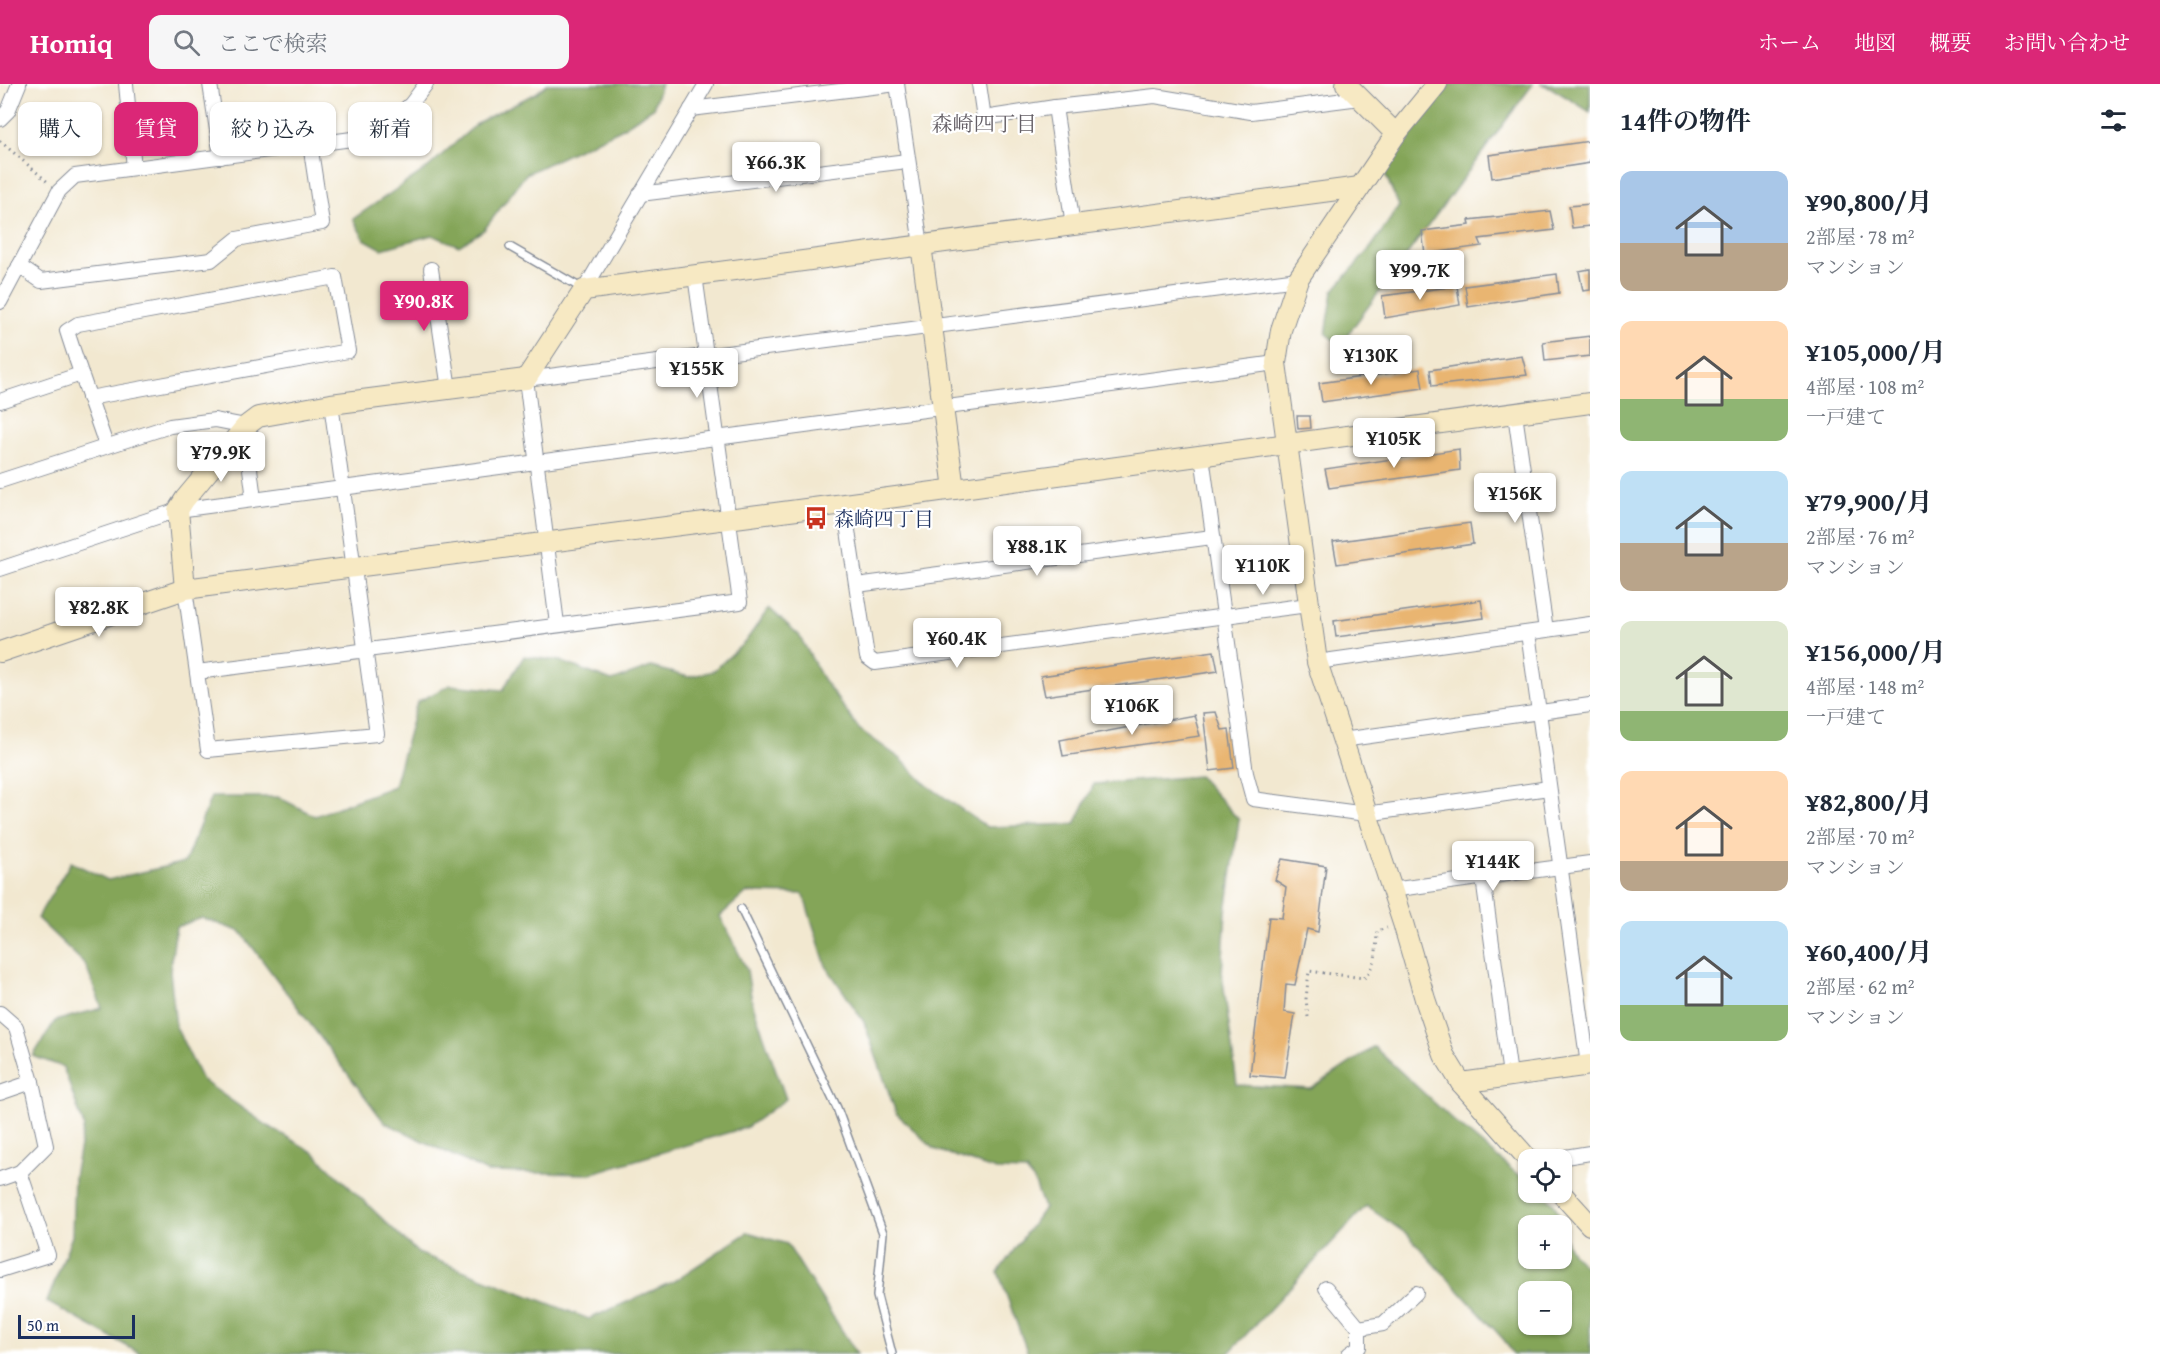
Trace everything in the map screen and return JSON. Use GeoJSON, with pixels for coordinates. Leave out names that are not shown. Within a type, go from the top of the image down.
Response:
{"type":"FeatureCollection","features":[{"type":"Feature","properties":{"kind":"street"},"geometry":{"type":"LineString","coordinates":[[0,119],[8,111],[19,84]]}},
{"type":"Feature","properties":{"kind":"street"},"geometry":{"type":"LineString","coordinates":[[126,84],[134,168]]}},
{"type":"Feature","properties":{"kind":"street"},"geometry":{"type":"LineString","coordinates":[[210,84],[220,157]]}},
{"type":"Feature","properties":{"kind":"street"},"geometry":{"type":"LineString","coordinates":[[336,141],[381,131],[411,104],[426,84]]}},
{"type":"Feature","properties":{"kind":"street"},"geometry":{"type":"LineString","coordinates":[[558,624],[526,379],[584,290],[706,84]]}},
{"type":"Feature","properties":{"kind":"street"},"geometry":{"type":"LineString","coordinates":[[691,109],[897,84],[954,489]]}},
{"type":"Feature","properties":{"kind":"street"},"geometry":{"type":"LineString","coordinates":[[979,84],[984,118],[1055,107],[1155,96],[1251,112],[1353,91],[1396,134]]}},
{"type":"Feature","properties":{"kind":"street"},"geometry":{"type":"LineString","coordinates":[[1437,84],[1396,134],[1298,279],[1281,330],[1276,363],[1285,445],[1317,662],[1444,1055],[1461,1083],[1519,1149]]}},
{"type":"Feature","properties":{"kind":"street"},"geometry":{"type":"LineString","coordinates":[[1055,107],[1073,225]]}},
{"type":"Feature","properties":{"kind":"street"},"geometry":{"type":"LineString","coordinates":[[0,302],[59,191],[75,176],[227,156]]}},
{"type":"Feature","properties":{"kind":"street"},"geometry":{"type":"LineString","coordinates":[[20,266],[41,281],[211,260],[237,239],[322,223],[312,156]]}},
{"type":"Feature","properties":{"kind":"street"},"geometry":{"type":"LineString","coordinates":[[640,194],[907,161]]}},
{"type":"Feature","properties":{"kind":"street"},"geometry":{"type":"LineString","coordinates":[[584,290],[1360,187]]}},
{"type":"Feature","properties":{"kind":"street"},"geometry":{"type":"LineString","coordinates":[[431,269],[449,389]]}},
{"type":"Feature","properties":{"kind":"street"},"geometry":{"type":"LineString","coordinates":[[197,672],[740,602],[695,275]]}},
{"type":"Feature","properties":{"kind":"street"},"geometry":{"type":"LineString","coordinates":[[89,398],[348,351],[335,277],[78,324],[67,331],[89,398],[106,445]]}},
{"type":"Feature","properties":{"kind":"street"},"geometry":{"type":"LineString","coordinates":[[331,404],[377,734],[208,750],[185,589],[178,510],[240,431],[258,417],[331,404],[1298,279]]}},
{"type":"Feature","properties":{"kind":"street"},"geometry":{"type":"LineString","coordinates":[[0,569],[178,510],[1276,363]]}},
{"type":"Feature","properties":{"kind":"street"},"geometry":{"type":"LineString","coordinates":[[0,401],[81,374]]}},
{"type":"Feature","properties":{"kind":"street"},"geometry":{"type":"LineString","coordinates":[[0,652],[185,589],[844,504],[1590,403]]}},
{"type":"Feature","properties":{"kind":"street"},"geometry":{"type":"LineString","coordinates":[[1515,414],[1546,630]]}},
{"type":"Feature","properties":{"kind":"street"},"geometry":{"type":"LineString","coordinates":[[0,481],[170,426],[215,420],[240,431],[247,447],[253,490],[249,500]]}},
{"type":"Feature","properties":{"kind":"street"},"geometry":{"type":"LineString","coordinates":[[1202,456],[1246,773],[1253,799],[1366,814],[1550,788]]}},
{"type":"Feature","properties":{"kind":"street"},"geometry":{"type":"LineString","coordinates":[[844,504],[867,657],[875,663],[1308,605]]}},
{"type":"Feature","properties":{"kind":"street"},"geometry":{"type":"LineString","coordinates":[[857,585],[1212,537]]}},
{"type":"Feature","properties":{"kind":"street"},"geometry":{"type":"LineString","coordinates":[[1317,662],[1590,624]]}},
{"type":"Feature","properties":{"kind":"street"},"geometry":{"type":"LineString","coordinates":[[1461,1083],[1589,1065],[1528,633]]}},
{"type":"Feature","properties":{"kind":"street"},"geometry":{"type":"LineString","coordinates":[[1342,740],[1590,705]]}},
{"type":"Feature","properties":{"kind":"street"},"geometry":{"type":"LineString","coordinates":[[1391,890],[1590,863]]}},
{"type":"Feature","properties":{"kind":"street"},"geometry":{"type":"LineString","coordinates":[[1483,878],[1510,1076]]}},
{"type":"Feature","properties":{"kind":"street"},"geometry":{"type":"LineString","coordinates":[[0,1013],[16,1027],[32,1082],[46,1146],[21,1172],[0,1179]]}},
{"type":"Feature","properties":{"kind":"street"},"geometry":{"type":"LineString","coordinates":[[0,1093],[32,1082]]}},
{"type":"Feature","properties":{"kind":"street"},"geometry":{"type":"LineString","coordinates":[[1572,1156],[1590,1153]]}},
{"type":"Feature","properties":{"kind":"street"},"geometry":{"type":"LineString","coordinates":[[0,1270],[48,1255],[21,1172]]}},
{"type":"Feature","properties":{"kind":"street"},"geometry":{"type":"LineString","coordinates":[[1570,1203],[1590,1225]]}},
{"type":"Feature","properties":{"kind":"street"},"geometry":{"type":"LineString","coordinates":[[1326,1288],[1359,1328],[1359,1347],[1349,1354]]}},
{"type":"Feature","properties":{"kind":"street"},"geometry":{"type":"LineString","coordinates":[[1359,1328],[1383,1324],[1416,1293]]}},
{"type":"Feature","properties":{"kind":"lane"},"geometry":{"type":"LineString","coordinates":[[510,247],[584,290]]}},
{"type":"Feature","properties":{"kind":"lane"},"geometry":{"type":"LineString","coordinates":[[741,909],[837,1108],[883,1233],[877,1296],[892,1354]]}},
{"type":"Feature","properties":{"kind":"path"},"geometry":{"type":"LineString","coordinates":[[0,141],[59,191]]}},
{"type":"Feature","properties":{"kind":"path"},"geometry":{"type":"LineString","coordinates":[[1308,1017],[1306,999],[1309,971],[1364,978],[1371,972],[1376,957],[1377,931],[1403,923]]}},
{"type":"Feature","properties":{"kind":"green space"},"geometry":{"type":"Polygon","coordinates":[[[547,84],[661,84],[653,108],[621,129],[526,174],[484,230],[459,246],[432,235],[382,249],[364,239],[353,219],[427,168],[479,122],[536,93],[547,84]]]}},
{"type":"Feature","properties":{"kind":"green space"},"geometry":{"type":"Polygon","coordinates":[[[1448,84],[1533,84],[1340,345],[1326,334],[1333,291],[1372,246],[1399,206],[1384,172],[1407,131],[1448,84]]]}},
{"type":"Feature","properties":{"kind":"green space"},"geometry":{"type":"Polygon","coordinates":[[[1540,84],[1590,84],[1590,112],[1550,87],[1540,84]]]}},
{"type":"Feature","properties":{"kind":"green space"},"geometry":{"type":"Polygon","coordinates":[[[769,608],[799,635],[823,679],[859,729],[901,759],[927,785],[987,827],[1075,824],[1094,784],[1199,776],[1239,820],[1226,912],[1222,973],[1237,1085],[1311,1089],[1374,1047],[1454,1121],[1518,1175],[1518,1203],[1553,1203],[1555,1205],[1559,1215],[1518,1215],[1518,1269],[1572,1269],[1572,1252],[1590,1271],[1590,1354],[1513,1354],[1504,1340],[1408,1235],[1366,1206],[1228,1354],[1028,1354],[998,1272],[1044,1208],[1034,1181],[1026,1171],[996,1170],[934,1149],[896,1113],[864,1022],[826,966],[803,894],[746,893],[720,916],[747,970],[752,1002],[786,1099],[747,1127],[589,1174],[487,1172],[384,1122],[241,932],[202,918],[176,927],[170,971],[176,1027],[202,1080],[268,1126],[313,1152],[418,1253],[589,1319],[674,1281],[748,1232],[787,1244],[857,1354],[141,1354],[47,1302],[72,1236],[74,1176],[84,1126],[63,1067],[33,1056],[55,1021],[102,1008],[85,964],[37,918],[71,862],[108,880],[185,862],[211,797],[278,797],[315,816],[394,786],[417,702],[450,685],[503,690],[524,656],[560,661],[612,681],[651,667],[689,677],[713,671],[745,642],[769,608]]]}},
{"type":"Feature","properties":{"kind":"building"},"geometry":{"type":"Polygon","coordinates":[[[1590,141],[1590,163],[1492,178],[1489,155],[1590,141]]]}},
{"type":"Feature","properties":{"kind":"building"},"geometry":{"type":"Polygon","coordinates":[[[1590,204],[1590,226],[1572,228],[1569,206],[1590,204]]]}},
{"type":"Feature","properties":{"kind":"building"},"geometry":{"type":"Polygon","coordinates":[[[1550,211],[1554,230],[1479,239],[1482,246],[1425,254],[1422,231],[1470,225],[1469,220],[1550,211]]]}},
{"type":"Feature","properties":{"kind":"building"},"geometry":{"type":"Polygon","coordinates":[[[1590,269],[1590,290],[1583,291],[1579,271],[1590,269]]]}},
{"type":"Feature","properties":{"kind":"building"},"geometry":{"type":"Polygon","coordinates":[[[1557,274],[1559,293],[1468,307],[1465,286],[1557,274]]]}},
{"type":"Feature","properties":{"kind":"building"},"geometry":{"type":"Polygon","coordinates":[[[1457,286],[1460,305],[1385,318],[1382,296],[1457,286]]]}},
{"type":"Feature","properties":{"kind":"building"},"geometry":{"type":"Polygon","coordinates":[[[1590,336],[1590,356],[1545,361],[1543,342],[1590,336]]]}},
{"type":"Feature","properties":{"kind":"building"},"geometry":{"type":"Polygon","coordinates":[[[1522,356],[1527,375],[1432,386],[1430,370],[1522,356]]]}},
{"type":"Feature","properties":{"kind":"building"},"geometry":{"type":"Polygon","coordinates":[[[1420,369],[1423,388],[1322,402],[1319,383],[1420,369]]]}},
{"type":"Feature","properties":{"kind":"building"},"geometry":{"type":"Polygon","coordinates":[[[1297,416],[1310,416],[1311,428],[1298,429],[1297,416]]]}},
{"type":"Feature","properties":{"kind":"building"},"geometry":{"type":"Polygon","coordinates":[[[1459,449],[1460,470],[1329,488],[1325,469],[1459,449]]]}},
{"type":"Feature","properties":{"kind":"building"},"geometry":{"type":"Polygon","coordinates":[[[1470,523],[1473,544],[1337,564],[1333,542],[1470,523]]]}},
{"type":"Feature","properties":{"kind":"building"},"geometry":{"type":"Polygon","coordinates":[[[1481,600],[1484,618],[1336,637],[1334,621],[1481,600]]]}},
{"type":"Feature","properties":{"kind":"building"},"geometry":{"type":"Polygon","coordinates":[[[1214,651],[1218,671],[1045,696],[1041,676],[1214,651]]]}},
{"type":"Feature","properties":{"kind":"building"},"geometry":{"type":"Polygon","coordinates":[[[1216,712],[1222,730],[1229,729],[1234,768],[1210,771],[1203,713],[1216,712]]]}},
{"type":"Feature","properties":{"kind":"building"},"geometry":{"type":"Polygon","coordinates":[[[1194,715],[1200,736],[1063,756],[1060,740],[1194,715]]]}},
{"type":"Feature","properties":{"kind":"building"},"geometry":{"type":"Polygon","coordinates":[[[1282,859],[1326,866],[1318,932],[1307,929],[1295,985],[1286,984],[1284,1012],[1295,1014],[1285,1078],[1250,1075],[1269,917],[1282,918],[1286,887],[1275,880],[1282,859]]]}},
{"type":"Feature","properties":{"kind":"place","name":"森崎四丁目"},"geometry":{"type":"Point","coordinates":[816,518]}},
{"type":"Feature","properties":{"kind":"district","name":"森崎四丁目"},"geometry":{"type":"Point","coordinates":[984,123]}}]}
